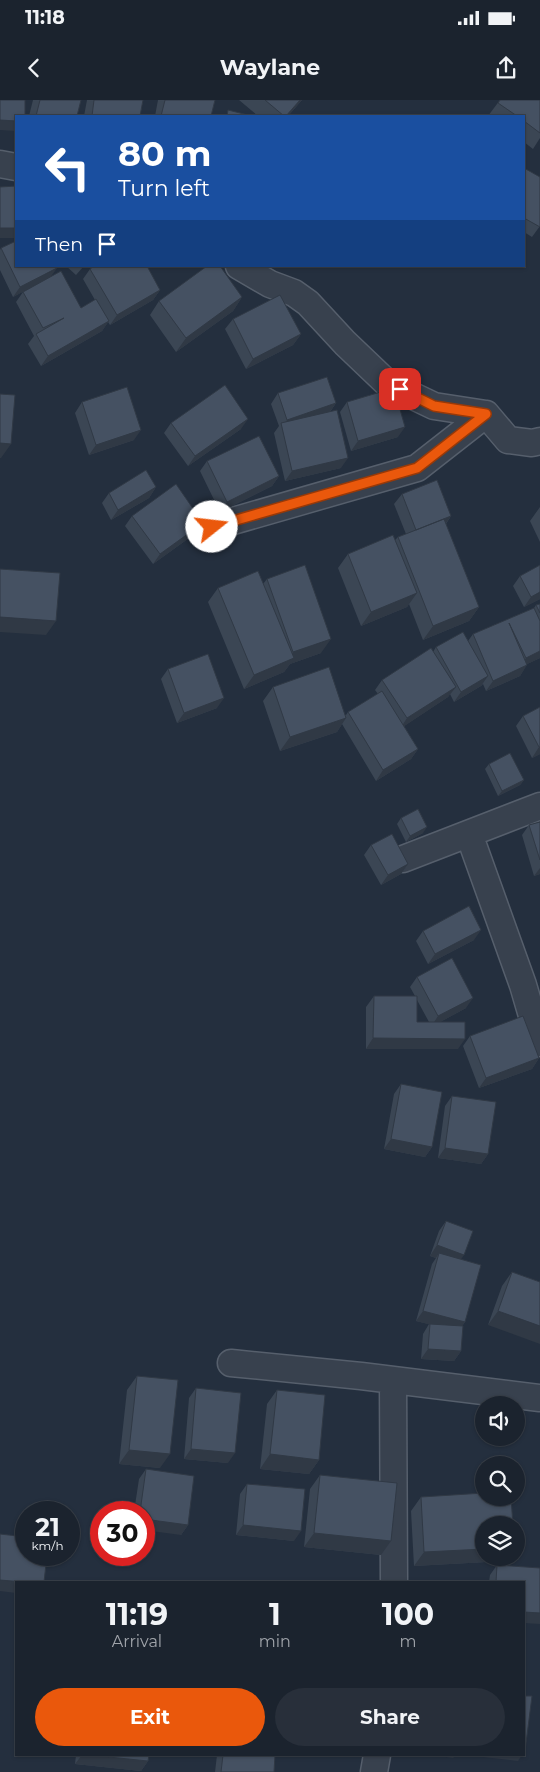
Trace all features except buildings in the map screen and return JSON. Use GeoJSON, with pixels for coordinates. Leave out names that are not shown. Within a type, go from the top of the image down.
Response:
{"type":"FeatureCollection","features":[{"type":"Feature","properties":{"kind":"street"},"geometry":{"type":"LineString","coordinates":[[0,164],[15,167]]}},
{"type":"Feature","properties":{"kind":"street"},"geometry":{"type":"LineString","coordinates":[[241,267],[270,284],[294,293],[308,303],[345,343],[388,384],[434,406],[486,414],[508,440],[532,443],[540,441]]}},
{"type":"Feature","properties":{"kind":"street"},"geometry":{"type":"LineString","coordinates":[[212,527],[417,468],[486,414]]}},
{"type":"Feature","properties":{"kind":"street"},"geometry":{"type":"LineString","coordinates":[[403,859],[540,806]]}},
{"type":"Feature","properties":{"kind":"street"},"geometry":{"type":"LineString","coordinates":[[469,834],[523,985],[540,1043]]}},
{"type":"Feature","properties":{"kind":"street"},"geometry":{"type":"LineString","coordinates":[[231,1363],[540,1398]]}},
{"type":"Feature","properties":{"kind":"street"},"geometry":{"type":"LineString","coordinates":[[393,1380],[394,1581]]}},
{"type":"Feature","properties":{"kind":"street"},"geometry":{"type":"LineString","coordinates":[[374,1772],[376,1756]]}},
{"type":"Feature","properties":{"kind":"route"},"geometry":{"type":"LineString","coordinates":[[212,527],[417,468],[486,414],[434,406],[400,389]]}}]}
